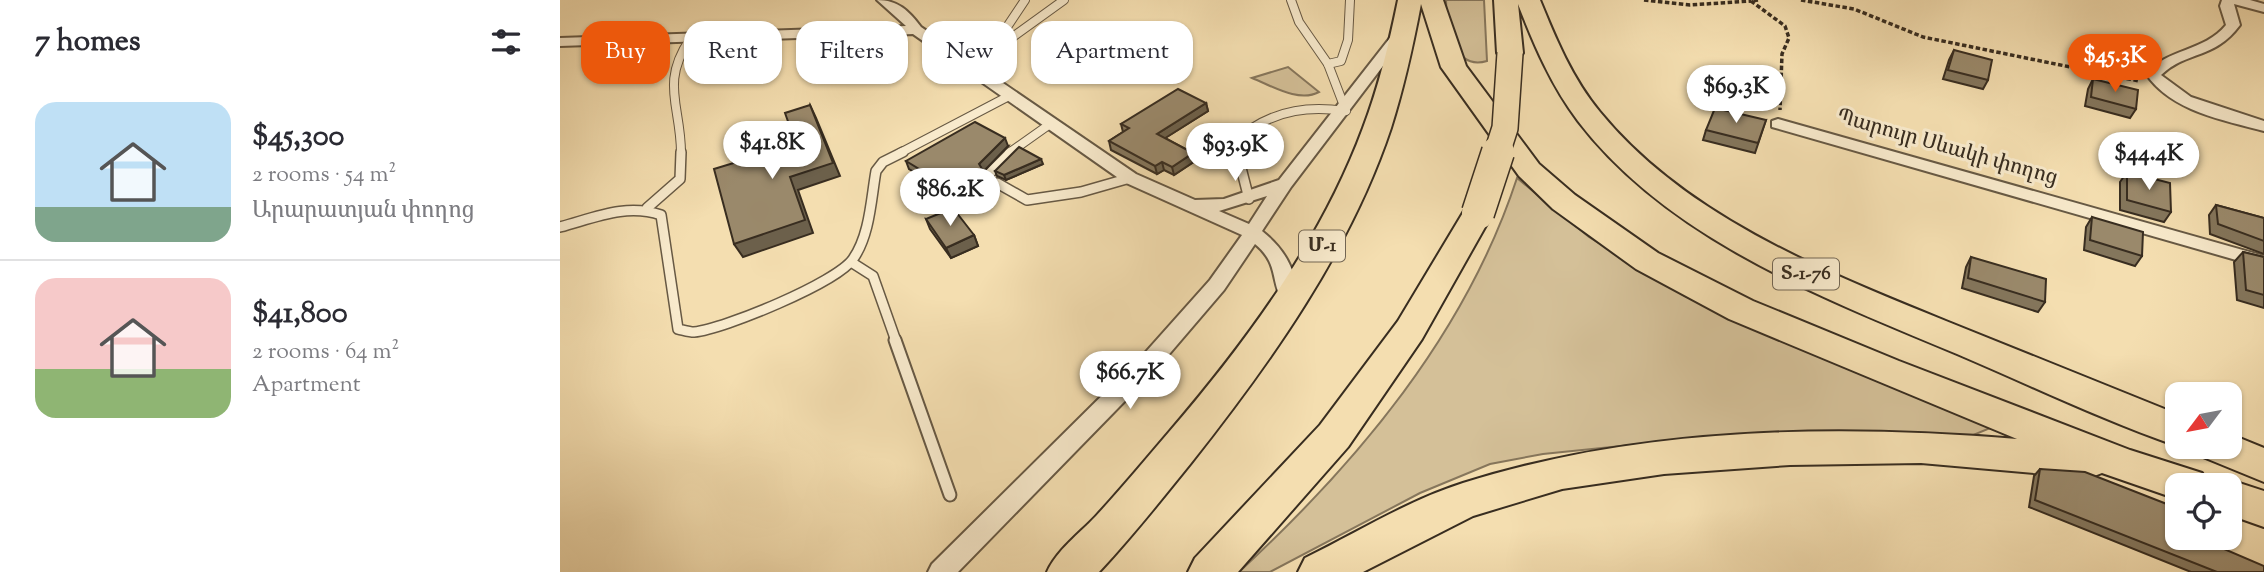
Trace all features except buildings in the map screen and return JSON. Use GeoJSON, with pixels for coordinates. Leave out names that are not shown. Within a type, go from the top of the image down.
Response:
{"type":"FeatureCollection","features":[{"type":"Feature","properties":{"kind":"highway"},"geometry":{"type":"LineString","coordinates":[[1210,572],[1334,436],[1410,330],[1478,213],[1505,128],[1510,53],[1506,0]]}},
{"type":"Feature","properties":{"kind":"highway","name":"Տ-1-76"},"geometry":{"type":"LineString","coordinates":[[1528,0],[1548,53],[1587,112],[1639,170],[1700,218],[1812,277],[2165,425]]}},
{"type":"Feature","properties":{"kind":"highway","name":"Տ-1-76"},"geometry":{"type":"LineString","coordinates":[[1416,8],[1474,97],[1529,170],[1606,234],[1647,261],[1741,310],[2123,464],[2165,477]]}},
{"type":"Feature","properties":{"kind":"highway","name":"Մ-1"},"geometry":{"type":"LineString","coordinates":[[1069,572],[1096,547],[1200,425],[1290,298],[1321,249],[1378,128],[1416,8]]}},
{"type":"Feature","properties":{"kind":"highway"},"geometry":{"type":"LineString","coordinates":[[1320,572],[1463,501],[1562,472],[1664,458],[1790,449],[1921,447],[2123,464]]}},
{"type":"Feature","properties":{"kind":"highway"},"geometry":{"type":"LineString","coordinates":[[2242,457],[2264,466]]}},
{"type":"Feature","properties":{"kind":"highway"},"geometry":{"type":"LineString","coordinates":[[2242,502],[2264,509]]}},
{"type":"Feature","properties":{"kind":"street"},"geometry":{"type":"LineString","coordinates":[[884,0],[922,34]]}},
{"type":"Feature","properties":{"kind":"street"},"geometry":{"type":"LineString","coordinates":[[2229,0],[2227,6],[2233,25],[2222,42],[2194,55],[2164,62],[2153,74],[2157,84],[2195,104],[2264,126]]}},
{"type":"Feature","properties":{"kind":"street"},"geometry":{"type":"LineString","coordinates":[[2235,0],[2264,8]]}},
{"type":"Feature","properties":{"kind":"street"},"geometry":{"type":"LineString","coordinates":[[941,572],[1057,459],[1216,285],[1241,253],[1284,184],[1346,111],[1416,8]]}},
{"type":"Feature","properties":{"kind":"street"},"geometry":{"type":"LineString","coordinates":[[782,35],[916,30]]}},
{"type":"Feature","properties":{"kind":"street"},"geometry":{"type":"LineString","coordinates":[[560,42],[684,39]]}},
{"type":"Feature","properties":{"kind":"street"},"geometry":{"type":"LineString","coordinates":[[993,84],[1130,178],[1252,232],[1274,250],[1280,260],[1290,298]]}},
{"type":"Feature","properties":{"kind":"street","name":"Պարույր Սևակի փողոց"},"geometry":{"type":"LineString","coordinates":[[1779,124],[2264,262]]}},
{"type":"Feature","properties":{"kind":"street"},"geometry":{"type":"LineString","coordinates":[[1190,205],[1226,205],[1249,199],[1284,184]]}},
{"type":"Feature","properties":{"kind":"lane"},"geometry":{"type":"LineString","coordinates":[[1011,21],[1025,0]]}},
{"type":"Feature","properties":{"kind":"lane"},"geometry":{"type":"LineString","coordinates":[[1017,34],[1064,0]]}},
{"type":"Feature","properties":{"kind":"lane"},"geometry":{"type":"LineString","coordinates":[[1248,130],[1268,116],[1300,108],[1346,111],[1328,64],[1299,22],[1291,0]]}},
{"type":"Feature","properties":{"kind":"lane"},"geometry":{"type":"LineString","coordinates":[[1328,64],[1341,61],[1348,40],[1350,0]]}},
{"type":"Feature","properties":{"kind":"lane"},"geometry":{"type":"LineString","coordinates":[[646,208],[680,179],[681,141],[671,76],[676,57],[684,47]]}},
{"type":"Feature","properties":{"kind":"lane"},"geometry":{"type":"LineString","coordinates":[[560,227],[629,209],[646,208],[661,215],[678,329],[692,331],[803,293],[832,278],[851,262],[859,245],[876,171],[883,162],[1009,96]]}},
{"type":"Feature","properties":{"kind":"lane"},"geometry":{"type":"LineString","coordinates":[[989,174],[1000,158],[1035,137],[1050,124]]}},
{"type":"Feature","properties":{"kind":"lane"},"geometry":{"type":"LineString","coordinates":[[1236,140],[1237,163],[1249,199]]}},
{"type":"Feature","properties":{"kind":"lane"},"geometry":{"type":"LineString","coordinates":[[997,183],[1027,200],[1081,192],[1130,178]]}},
{"type":"Feature","properties":{"kind":"lane"},"geometry":{"type":"LineString","coordinates":[[851,262],[873,276],[950,495]]}},
{"type":"Feature","properties":{"kind":"path"},"geometry":{"type":"LineString","coordinates":[[1644,0],[1690,5],[1758,0]]}},
{"type":"Feature","properties":{"kind":"path"},"geometry":{"type":"LineString","coordinates":[[1801,0],[1854,9],[1923,37],[2157,84]]}},
{"type":"Feature","properties":{"kind":"path"},"geometry":{"type":"LineString","coordinates":[[1751,1],[1785,26],[1789,38],[1782,54],[1779,124]]}},
{"type":"Feature","properties":{"kind":"shaded area"},"geometry":{"type":"Polygon","coordinates":[[[1446,0],[1484,0],[1487,61],[1475,62],[1459,53],[1450,33],[1446,0]]]}},
{"type":"Feature","properties":{"kind":"shaded area"},"geometry":{"type":"Polygon","coordinates":[[[1288,67],[1319,92],[1294,95],[1252,78],[1288,67]]]}},
{"type":"Feature","properties":{"kind":"shaded area"},"geometry":{"type":"Polygon","coordinates":[[[1517,178],[1589,237],[1685,296],[1995,426],[1971,436],[1729,435],[1543,454],[1490,464],[1420,493],[1270,572],[1239,572],[1325,486],[1403,393],[1469,290],[1495,235],[1517,178]]]}}]}
